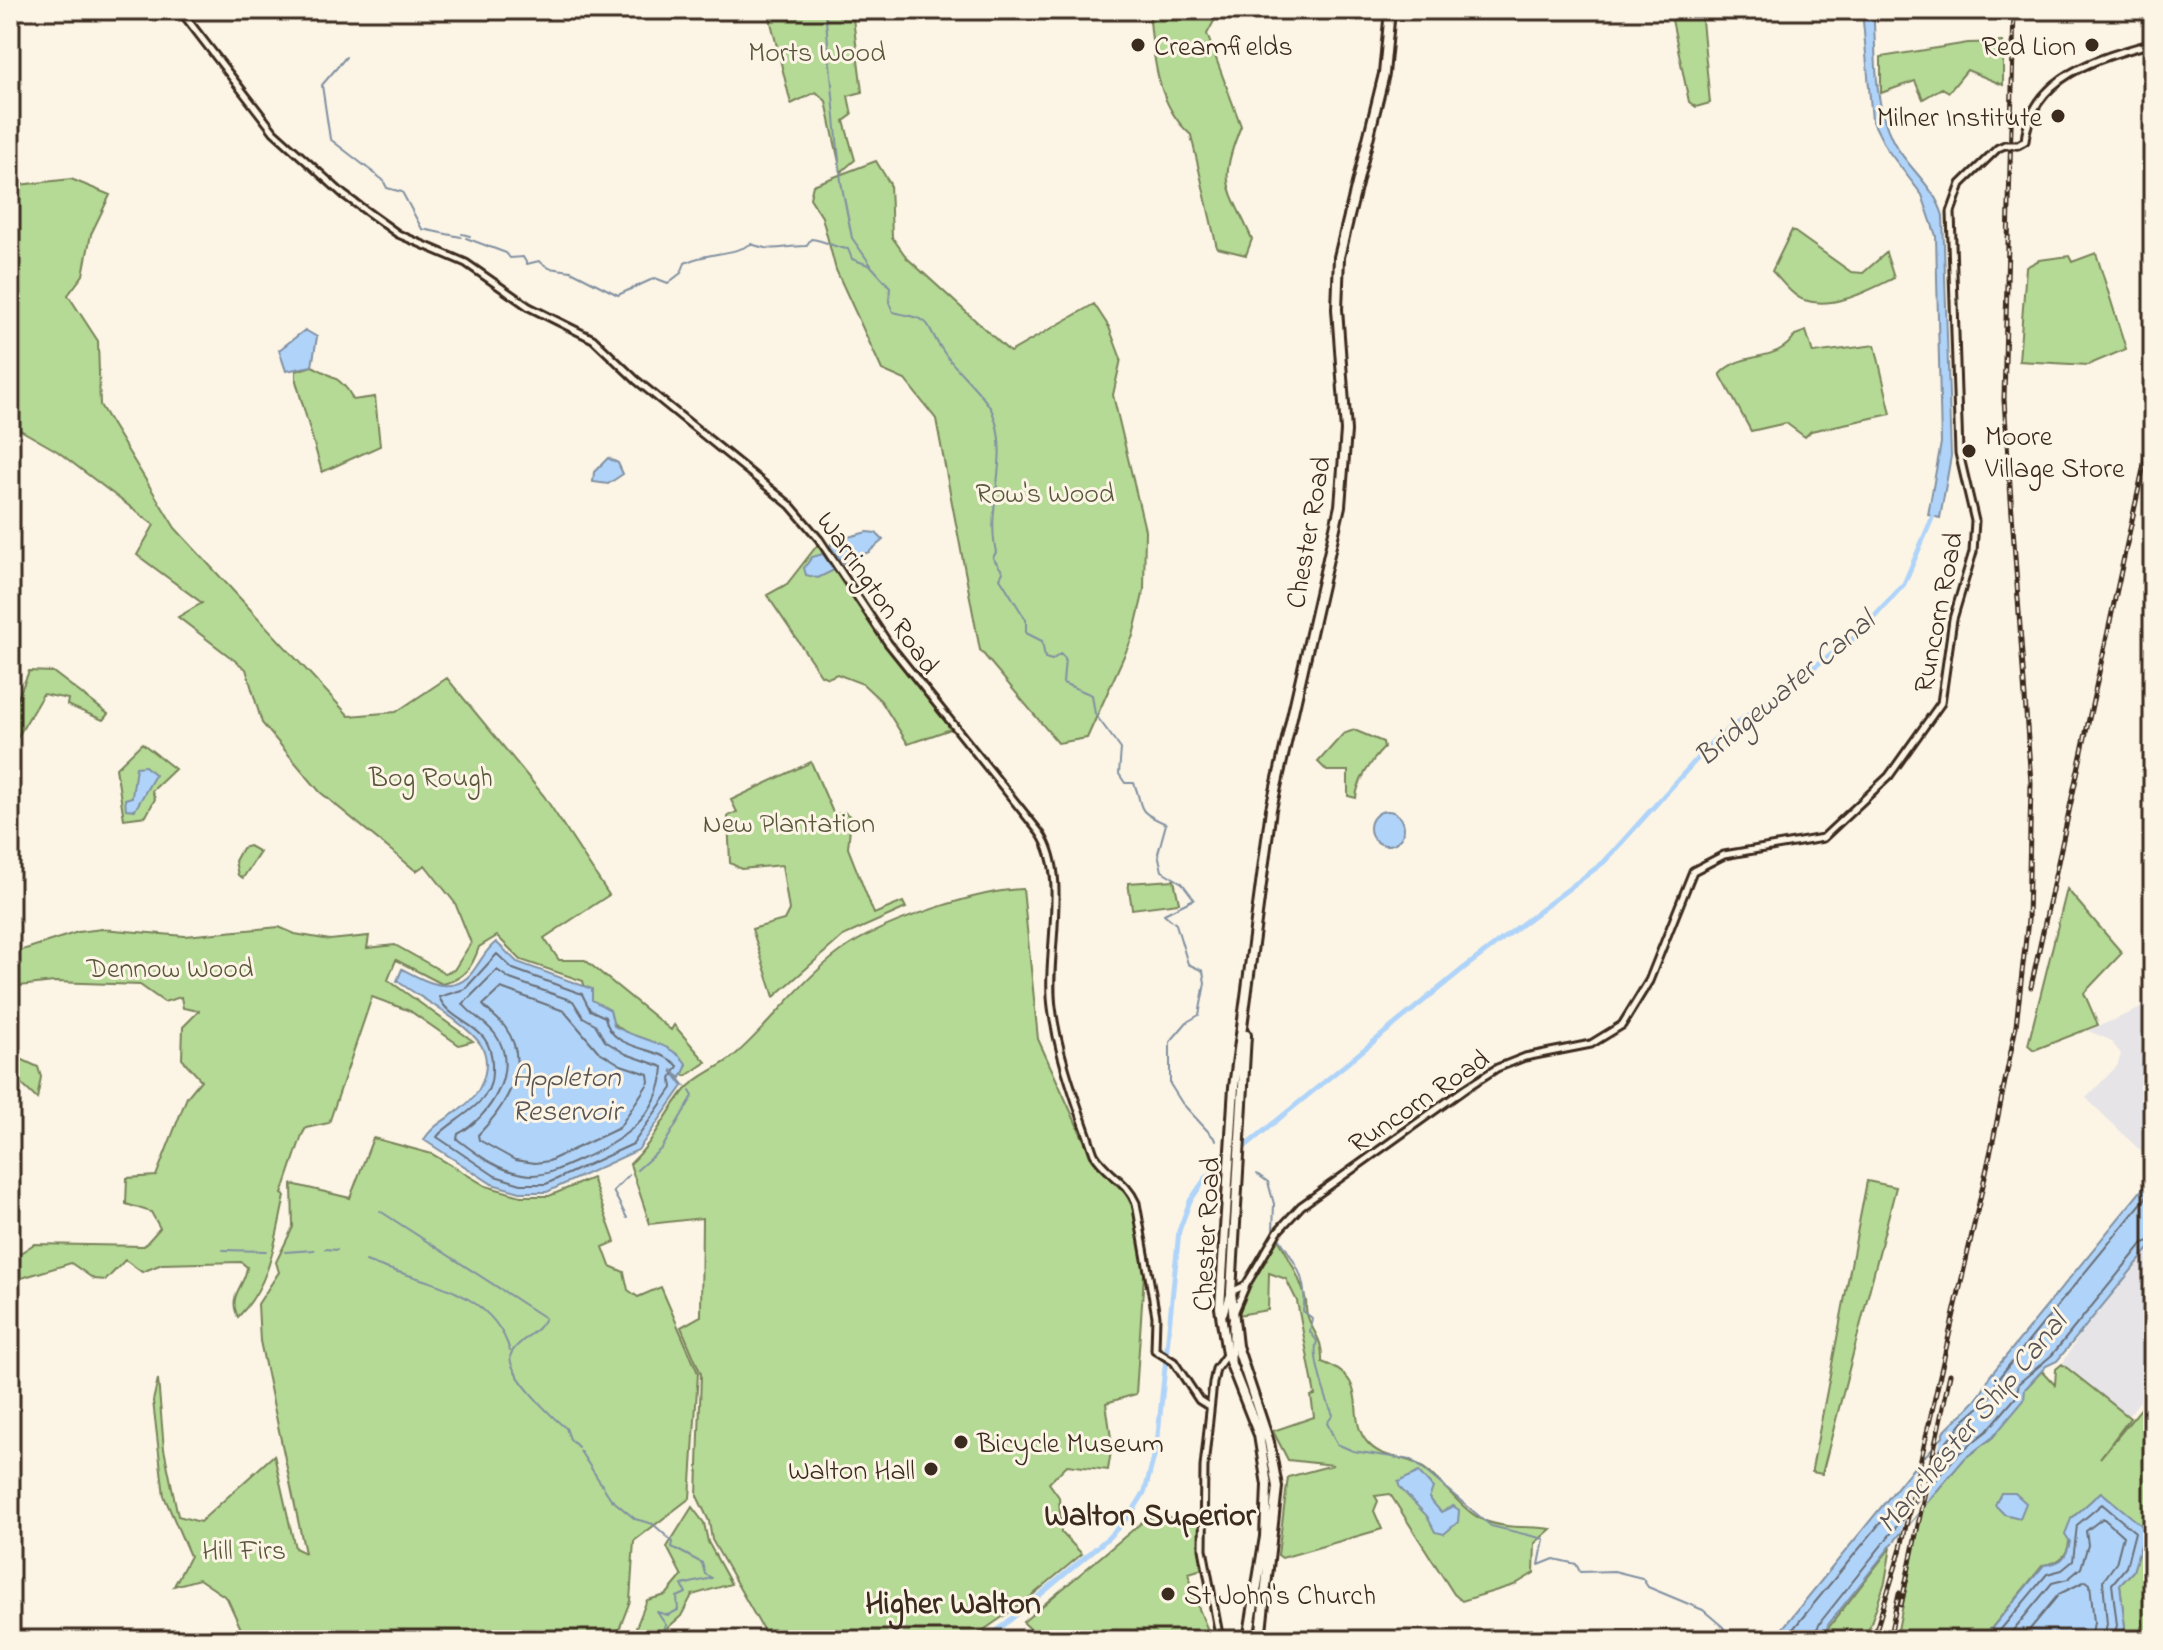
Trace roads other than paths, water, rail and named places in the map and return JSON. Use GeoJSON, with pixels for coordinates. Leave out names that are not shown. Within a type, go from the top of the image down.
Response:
{"type":"FeatureCollection","features":[{"type":"Feature","properties":{"kind":"highway","name":"Chester Road"},"geometry":{"type":"LineString","coordinates":[[1260,1640],[1277,1487],[1269,1442],[1243,1368],[1232,1318],[1236,1135],[1250,966],[1271,809],[1340,506],[1346,431],[1337,309],[1339,257],[1380,94],[1390,10]]}},
{"type":"Feature","properties":{"kind":"highway","name":"Chester Road"},"geometry":{"type":"LineString","coordinates":[[1234,1166],[1220,1308],[1228,1359],[1259,1435],[1267,1485],[1265,1537],[1248,1640]]}},
{"type":"Feature","properties":{"kind":"street","name":"Warrington Road"},"geometry":{"type":"LineString","coordinates":[[180,10],[274,132],[344,195],[398,234],[466,263],[529,307],[593,339],[636,380],[790,505],[824,546],[888,643],[1040,833],[1049,849],[1055,877],[1050,946],[1052,1008],[1094,1154],[1100,1164],[1130,1188],[1136,1203],[1156,1316],[1155,1350],[1160,1356],[1171,1359],[1199,1400],[1210,1407]]}},
{"type":"Feature","properties":{"kind":"street","name":"Runcorn Road"},"geometry":{"type":"LineString","coordinates":[[1232,1318],[1246,1285],[1278,1231],[1301,1206],[1497,1068],[1525,1057],[1591,1044],[1611,1035],[1622,1025],[1649,981],[1693,871],[1724,855],[1823,838],[1889,776],[1938,708],[1944,694],[1953,619],[1975,537],[1975,521],[1959,453],[1951,212],[1961,184],[1998,148],[2025,141],[2025,123],[2032,108],[2060,80],[2090,63],[2153,43]]}},
{"type":"Feature","properties":{"kind":"street"},"geometry":{"type":"LineString","coordinates":[[1221,1283],[1231,1292]]}},
{"type":"Feature","properties":{"kind":"street"},"geometry":{"type":"LineString","coordinates":[[1225,1344],[1224,1306],[1231,1292],[1246,1285]]}},
{"type":"Feature","properties":{"kind":"street"},"geometry":{"type":"LineString","coordinates":[[1220,1640],[1203,1549],[1210,1407],[1215,1374],[1228,1359],[1234,1359],[1232,1318]]}},
{"type":"Feature","properties":{"kind":"street"},"geometry":{"type":"LineString","coordinates":[[1228,1359],[1243,1368]]}},
{"type":"Feature","properties":{"kind":"street"},"geometry":{"type":"LineString","coordinates":[[1215,1374],[1228,1359]]}},
{"type":"Feature","properties":{"kind":"water"},"geometry":{"type":"Polygon","coordinates":[[[1862,10],[1873,10],[1876,76],[1886,124],[1898,149],[1933,195],[1943,216],[1951,456],[1940,518],[1928,515],[1941,443],[1936,236],[1922,195],[1886,148],[1872,120],[1862,10]]]}},
{"type":"Feature","properties":{"kind":"water"},"geometry":{"type":"Polygon","coordinates":[[[305,330],[317,337],[312,366],[286,371],[279,350],[305,330]]]}},
{"type":"Feature","properties":{"kind":"water"},"geometry":{"type":"Polygon","coordinates":[[[608,458],[618,463],[623,474],[608,484],[593,482],[594,472],[608,458]]]}},
{"type":"Feature","properties":{"kind":"water"},"geometry":{"type":"Polygon","coordinates":[[[867,532],[876,533],[883,540],[869,552],[843,563],[830,546],[833,541],[867,532]]]}},
{"type":"Feature","properties":{"kind":"water"},"geometry":{"type":"Polygon","coordinates":[[[823,554],[834,570],[818,578],[806,575],[804,568],[812,557],[823,554]]]}},
{"type":"Feature","properties":{"kind":"water"},"geometry":{"type":"Polygon","coordinates":[[[145,766],[155,775],[135,810],[126,809],[125,799],[132,797],[136,767],[145,766]]]}},
{"type":"Feature","properties":{"kind":"water"},"geometry":{"type":"Polygon","coordinates":[[[1387,811],[1399,816],[1404,828],[1399,840],[1387,845],[1375,840],[1370,828],[1375,816],[1387,811]]]}},
{"type":"Feature","properties":{"kind":"water","name":"Appleton Reservoir"},"geometry":{"type":"Polygon","coordinates":[[[496,942],[517,962],[592,989],[592,1000],[610,1010],[614,1026],[664,1046],[687,1065],[681,1078],[671,1071],[683,1086],[638,1150],[547,1192],[520,1192],[492,1184],[424,1140],[433,1128],[475,1096],[482,1082],[486,1060],[481,1045],[465,1028],[397,981],[402,969],[431,983],[460,983],[496,942]]]}},
{"type":"Feature","properties":{"kind":"water","name":"Manchester Ship Canal"},"geometry":{"type":"Polygon","coordinates":[[[2153,1176],[2153,1244],[2057,1361],[2046,1366],[2025,1389],[2024,1400],[1993,1437],[1965,1458],[1905,1528],[1828,1625],[1824,1640],[1773,1640],[1909,1473],[1976,1400],[1989,1377],[2153,1176]]]}},
{"type":"Feature","properties":{"kind":"water"},"geometry":{"type":"Polygon","coordinates":[[[1419,1472],[1433,1488],[1429,1498],[1441,1512],[1453,1506],[1459,1510],[1458,1522],[1444,1534],[1435,1532],[1427,1516],[1400,1488],[1398,1482],[1419,1472]]]}},
{"type":"Feature","properties":{"kind":"water"},"geometry":{"type":"Polygon","coordinates":[[[2101,1492],[2146,1529],[2133,1571],[2120,1585],[2125,1627],[2120,1640],[1982,1640],[2044,1565],[2055,1563],[2064,1556],[2070,1542],[2065,1534],[2071,1519],[2101,1492]]]}},
{"type":"Feature","properties":{"kind":"water"},"geometry":{"type":"Polygon","coordinates":[[[2001,1493],[2015,1493],[2026,1503],[2020,1518],[2004,1514],[1995,1505],[2001,1493]]]}},
{"type":"Feature","properties":{"kind":"waterway"},"geometry":{"type":"LineString","coordinates":[[825,10],[841,182],[852,238],[871,265]]}},
{"type":"Feature","properties":{"kind":"waterway"},"geometry":{"type":"LineString","coordinates":[[346,57],[322,85],[330,139],[383,180],[387,188],[402,192],[422,229],[461,237]]}},
{"type":"Feature","properties":{"kind":"waterway"},"geometry":{"type":"LineString","coordinates":[[462,234],[470,236]]}},
{"type":"Feature","properties":{"kind":"waterway"},"geometry":{"type":"LineString","coordinates":[[466,238],[506,253],[510,258],[523,257],[527,264],[539,261],[549,268],[571,271],[618,295],[655,278],[668,283],[681,273],[685,263],[701,257],[751,244],[767,248],[806,246],[811,239],[848,249],[852,259],[871,266],[890,287],[889,302],[893,312],[927,324],[945,354],[988,404],[997,428],[1000,446],[993,535],[996,552],[993,558],[1003,572],[1000,578],[1026,620],[1026,633],[1042,641],[1045,658],[1052,660],[1060,654],[1065,658],[1063,683],[1092,695],[1095,714],[1121,749],[1119,774],[1125,783],[1134,783],[1144,812],[1166,824],[1158,853],[1162,871],[1182,883],[1194,899],[1164,914],[1176,924],[1188,964],[1203,971],[1205,983],[1199,1015],[1187,1022],[1170,1042],[1170,1084],[1182,1103],[1216,1140]]}},
{"type":"Feature","properties":{"kind":"waterway","name":"Bridgewater Canal"},"geometry":{"type":"LineString","coordinates":[[986,1640],[1108,1538],[1131,1514],[1145,1491],[1157,1445],[1179,1231],[1190,1201],[1205,1179],[1464,968],[1604,862],[1714,740],[1858,635],[1904,584],[1936,509]]}},
{"type":"Feature","properties":{"kind":"waterway"},"geometry":{"type":"LineString","coordinates":[[672,1070],[685,1086]]}},
{"type":"Feature","properties":{"kind":"waterway"},"geometry":{"type":"LineString","coordinates":[[637,1170],[662,1148],[693,1096],[690,1091]]}},
{"type":"Feature","properties":{"kind":"waterway"},"geometry":{"type":"LineString","coordinates":[[1257,1174],[1268,1182],[1274,1204],[1273,1231]]}},
{"type":"Feature","properties":{"kind":"waterway"},"geometry":{"type":"LineString","coordinates":[[627,1218],[613,1191],[629,1175]]}},
{"type":"Feature","properties":{"kind":"waterway"},"geometry":{"type":"LineString","coordinates":[[380,1211],[545,1318],[514,1349],[511,1361],[522,1382],[566,1428],[570,1439],[578,1447]]}},
{"type":"Feature","properties":{"kind":"waterway"},"geometry":{"type":"LineString","coordinates":[[1279,1238],[1302,1281],[1303,1311],[1312,1318],[1310,1332],[1317,1341],[1318,1366],[1333,1415],[1327,1423],[1337,1444],[1353,1451],[1412,1460],[1491,1526],[1544,1539],[1539,1565],[1554,1559],[1576,1564],[1580,1572],[1614,1571],[1642,1578],[1648,1587],[1703,1610],[1723,1627],[1731,1640]]}},
{"type":"Feature","properties":{"kind":"waterway"},"geometry":{"type":"LineString","coordinates":[[325,1249],[337,1250]]}},
{"type":"Feature","properties":{"kind":"waterway"},"geometry":{"type":"LineString","coordinates":[[223,1250],[266,1251]]}},
{"type":"Feature","properties":{"kind":"waterway"},"geometry":{"type":"LineString","coordinates":[[285,1252],[314,1250]]}},
{"type":"Feature","properties":{"kind":"waterway"},"geometry":{"type":"LineString","coordinates":[[366,1261],[429,1282],[470,1300],[487,1313],[510,1351]]}},
{"type":"Feature","properties":{"kind":"waterway"},"geometry":{"type":"LineString","coordinates":[[580,1451],[611,1499],[635,1519],[653,1524],[673,1542],[672,1547],[702,1563],[705,1574],[712,1578],[682,1585],[686,1593],[677,1597],[678,1610],[668,1615],[657,1612],[666,1625],[663,1631],[669,1640]]}},
{"type":"Feature","properties":{"kind":"railway"},"geometry":{"type":"LineString","coordinates":[[1873,1640],[1900,1552],[1993,1141],[2016,1026],[2028,920],[2031,783],[2004,400],[2014,10]]}},
{"type":"Feature","properties":{"kind":"railway"},"geometry":{"type":"LineString","coordinates":[[2031,987],[2153,423]]}},
{"type":"Feature","properties":{"kind":"railway"},"geometry":{"type":"LineString","coordinates":[[1901,1605],[1950,1374]]}},
{"type":"Feature","properties":{"kind":"railway"},"geometry":{"type":"LineString","coordinates":[[1889,1640],[1899,1593]]}},
{"type":"Feature","properties":{"kind":"place","name":"Creamfields"},"geometry":{"type":"Point","coordinates":[1138,45]}},
{"type":"Feature","properties":{"kind":"place","name":"Red Lion"},"geometry":{"type":"Point","coordinates":[2092,45]}},
{"type":"Feature","properties":{"kind":"place","name":"Milner Institute"},"geometry":{"type":"Point","coordinates":[2058,116]}},
{"type":"Feature","properties":{"kind":"place","name":"Moore Village Store"},"geometry":{"type":"Point","coordinates":[1969,451]}},
{"type":"Feature","properties":{"kind":"place","name":"Bicycle Museum"},"geometry":{"type":"Point","coordinates":[961,1442]}},
{"type":"Feature","properties":{"kind":"place","name":"Walton Hall"},"geometry":{"type":"Point","coordinates":[931,1469]}},
{"type":"Feature","properties":{"kind":"place","name":"St John's Church"},"geometry":{"type":"Point","coordinates":[1168,1594]}},
{"type":"Feature","properties":{"kind":"district","name":"Walton Superior"},"geometry":{"type":"Point","coordinates":[1150,1514]}},
{"type":"Feature","properties":{"kind":"district","name":"Higher Walton"},"geometry":{"type":"Point","coordinates":[953,1602]}},
{"type":"Feature","properties":{"kind":"park label","name":"Morts Wood"},"geometry":{"type":"Point","coordinates":[817,51]}},
{"type":"Feature","properties":{"kind":"park label","name":"Row's Wood"},"geometry":{"type":"Point","coordinates":[1045,492]}},
{"type":"Feature","properties":{"kind":"park label","name":"Bog Rough"},"geometry":{"type":"Point","coordinates":[431,776]}},
{"type":"Feature","properties":{"kind":"park label","name":"New Plantation"},"geometry":{"type":"Point","coordinates":[789,822]}},
{"type":"Feature","properties":{"kind":"park label","name":"Dennow Wood"},"geometry":{"type":"Point","coordinates":[170,967]}},
{"type":"Feature","properties":{"kind":"park label","name":"Hill Firs"},"geometry":{"type":"Point","coordinates":[244,1549]}}]}
